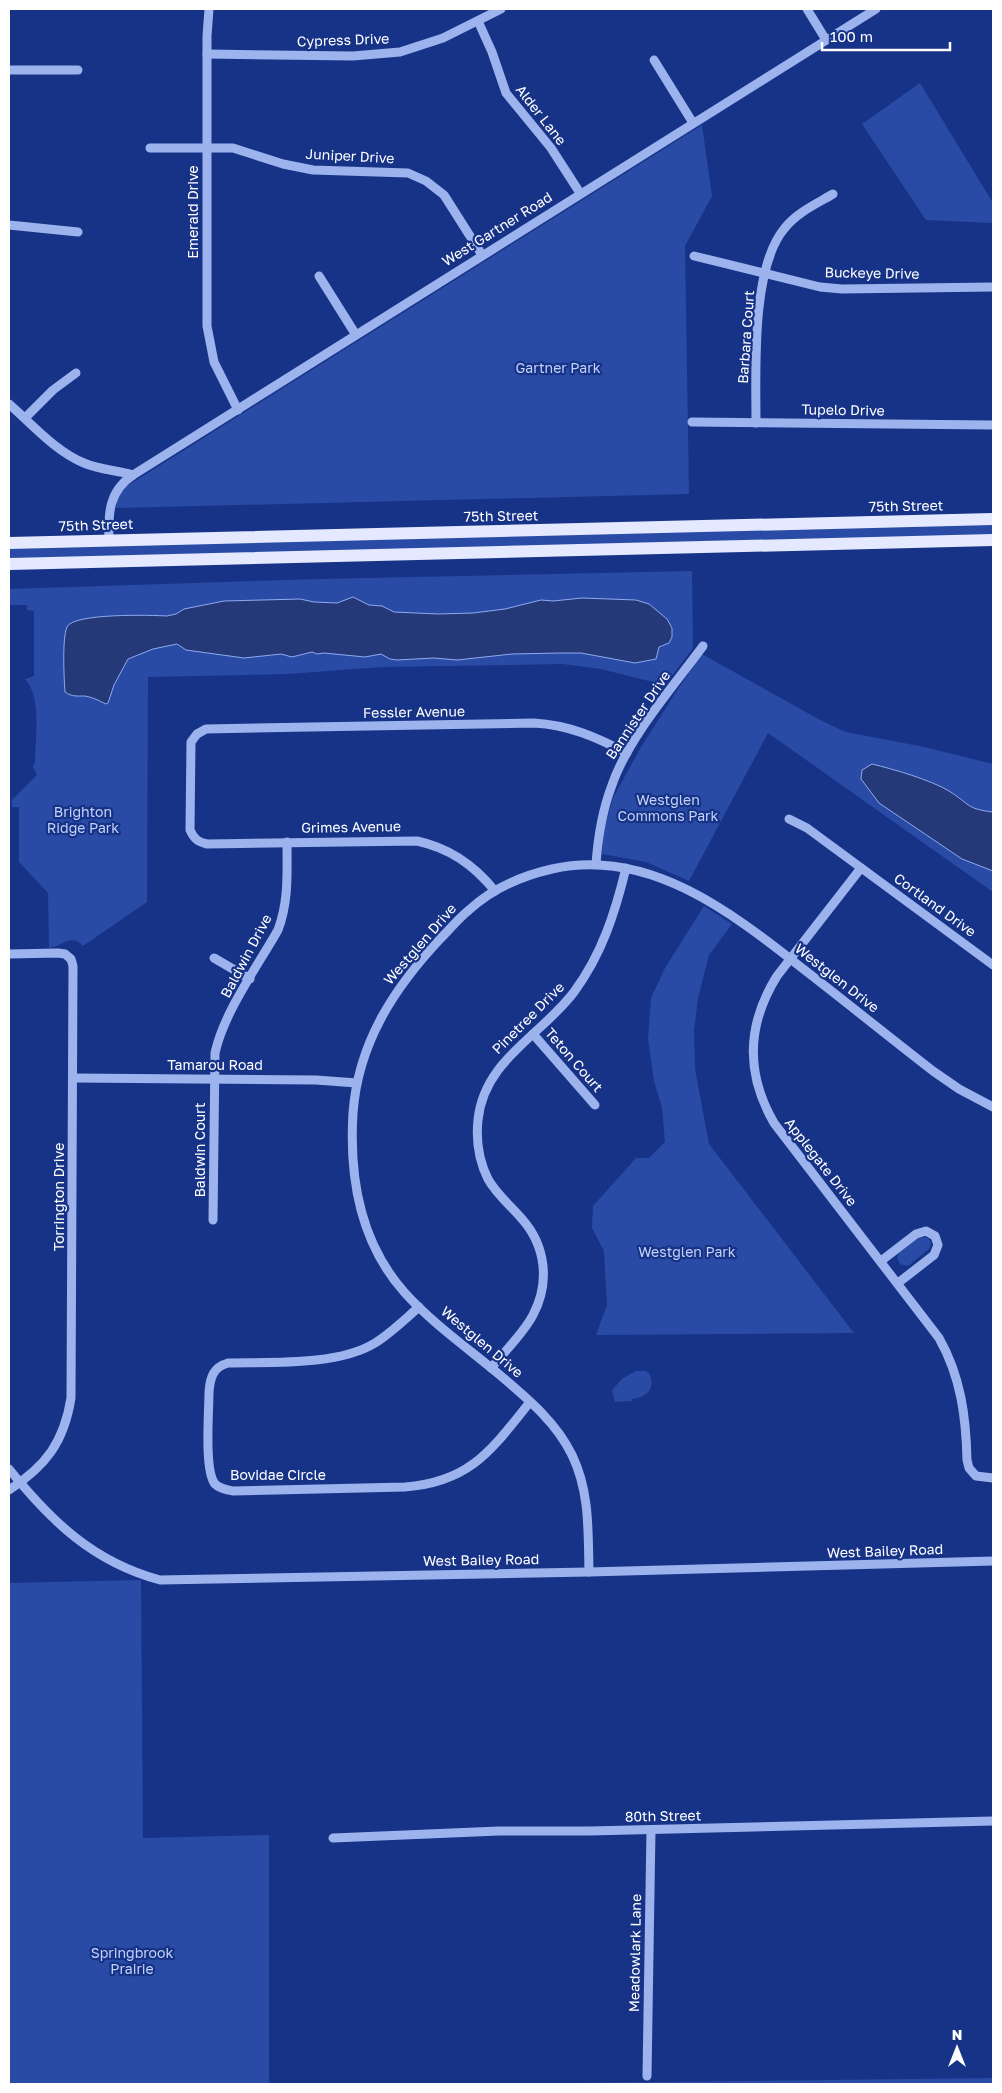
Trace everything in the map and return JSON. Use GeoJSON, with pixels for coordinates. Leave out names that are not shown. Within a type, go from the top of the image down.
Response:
{"type":"FeatureCollection","features":[{"type":"Feature","properties":{"kind":"main road","name":"75th Street"},"geometry":{"type":"LineString","coordinates":[[9,543],[993,519]]}},
{"type":"Feature","properties":{"kind":"main road"},"geometry":{"type":"LineString","coordinates":[[9,564],[993,540]]}},
{"type":"Feature","properties":{"kind":"street","name":"Emerald Drive"},"geometry":{"type":"LineString","coordinates":[[210,9],[207,54],[208,337],[214,362],[238,410]]}},
{"type":"Feature","properties":{"kind":"street","name":"Cypress Drive"},"geometry":{"type":"LineString","coordinates":[[207,54],[375,55],[400,52],[425,45],[501,9]]}},
{"type":"Feature","properties":{"kind":"street"},"geometry":{"type":"LineString","coordinates":[[806,9],[826,40]]}},
{"type":"Feature","properties":{"kind":"street","name":"West Gartner Road"},"geometry":{"type":"LineString","coordinates":[[109,540],[109,514],[112,499],[119,487],[133,475],[876,9]]}},
{"type":"Feature","properties":{"kind":"street","name":"Alder Lane"},"geometry":{"type":"LineString","coordinates":[[478,21],[492,52],[506,94],[551,148],[580,193]]}},
{"type":"Feature","properties":{"kind":"street"},"geometry":{"type":"LineString","coordinates":[[654,60],[693,123]]}},
{"type":"Feature","properties":{"kind":"street"},"geometry":{"type":"LineString","coordinates":[[9,70],[78,70]]}},
{"type":"Feature","properties":{"kind":"street","name":"Juniper Drive"},"geometry":{"type":"LineString","coordinates":[[150,148],[233,148],[246,150],[283,164],[313,170],[398,172],[416,176],[434,186],[444,195],[482,255]]}},
{"type":"Feature","properties":{"kind":"street","name":"Barbara Court"},"geometry":{"type":"LineString","coordinates":[[756,423],[756,335],[765,274],[772,250],[783,230],[797,216],[833,194]]}},
{"type":"Feature","properties":{"kind":"street"},"geometry":{"type":"LineString","coordinates":[[9,224],[78,232]]}},
{"type":"Feature","properties":{"kind":"street","name":"Buckeye Drive"},"geometry":{"type":"LineString","coordinates":[[694,256],[820,287],[842,289],[993,287]]}},
{"type":"Feature","properties":{"kind":"street"},"geometry":{"type":"LineString","coordinates":[[320,276],[356,335]]}},
{"type":"Feature","properties":{"kind":"street"},"geometry":{"type":"LineString","coordinates":[[25,418],[53,390],[76,373]]}},
{"type":"Feature","properties":{"kind":"street"},"geometry":{"type":"LineString","coordinates":[[9,404],[55,444],[77,460],[96,467],[133,475]]}},
{"type":"Feature","properties":{"kind":"street","name":"Tupelo Drive"},"geometry":{"type":"LineString","coordinates":[[692,422],[993,425]]}},
{"type":"Feature","properties":{"kind":"street","name":"Bannister Drive"},"geometry":{"type":"LineString","coordinates":[[596,864],[598,838],[604,806],[627,753],[703,646]]}},
{"type":"Feature","properties":{"kind":"street","name":"Fessler Avenue"},"geometry":{"type":"LineString","coordinates":[[193,836],[190,824],[190,748],[191,742],[197,734],[206,730],[534,723],[551,724],[577,730],[627,753]]}},
{"type":"Feature","properties":{"kind":"street","name":"Cortland Drive"},"geometry":{"type":"LineString","coordinates":[[789,818],[807,828],[993,965]]}},
{"type":"Feature","properties":{"kind":"street","name":"Grimes Avenue"},"geometry":{"type":"LineString","coordinates":[[193,836],[200,842],[207,844],[402,840],[428,843],[461,858],[473,867],[495,891]]}},
{"type":"Feature","properties":{"kind":"street","name":"Baldwin Drive"},"geometry":{"type":"LineString","coordinates":[[214,1079],[215,1053],[221,1032],[278,930],[282,918],[286,896],[287,842]]}},
{"type":"Feature","properties":{"kind":"street","name":"Westglen Drive"},"geometry":{"type":"LineString","coordinates":[[590,1572],[588,1509],[580,1474],[567,1445],[554,1427],[530,1402],[419,1307],[397,1284],[372,1244],[360,1210],[354,1175],[353,1154],[353,1114],[357,1083],[377,1023],[404,979],[469,909],[512,882],[539,872],[561,867],[596,864],[626,868],[660,877],[704,898],[741,922],[933,1071],[959,1089],[993,1107]]}},
{"type":"Feature","properties":{"kind":"street","name":"Pinetree Drive"},"geometry":{"type":"LineString","coordinates":[[491,1368],[533,1316],[543,1289],[544,1271],[541,1253],[532,1233],[497,1192],[488,1178],[478,1147],[478,1120],[484,1093],[498,1068],[558,1011],[573,994],[598,955],[616,911],[626,868]]}},
{"type":"Feature","properties":{"kind":"street","name":"Applegate Drive"},"geometry":{"type":"LineString","coordinates":[[861,868],[790,959],[768,991],[757,1020],[753,1060],[760,1093],[768,1113],[788,1143],[932,1328],[949,1358],[962,1398],[967,1460],[972,1473],[981,1478],[993,1478]]}},
{"type":"Feature","properties":{"kind":"street","name":"Torrington Drive"},"geometry":{"type":"LineString","coordinates":[[9,954],[65,954],[71,959],[73,966],[71,1398],[66,1422],[58,1442],[42,1465],[9,1490]]}},
{"type":"Feature","properties":{"kind":"street"},"geometry":{"type":"LineString","coordinates":[[214,958],[250,980]]}},
{"type":"Feature","properties":{"kind":"street","name":"Teton Court"},"geometry":{"type":"LineString","coordinates":[[533,1034],[595,1105]]}},
{"type":"Feature","properties":{"kind":"street","name":"Tamarou Road"},"geometry":{"type":"LineString","coordinates":[[73,1078],[316,1080],[357,1083]]}},
{"type":"Feature","properties":{"kind":"street","name":"Baldwin Court"},"geometry":{"type":"LineString","coordinates":[[213,1220],[214,1079]]}},
{"type":"Feature","properties":{"kind":"street"},"geometry":{"type":"LineString","coordinates":[[881,1261],[916,1234],[926,1231],[935,1236],[938,1245],[934,1255],[898,1283]]}},
{"type":"Feature","properties":{"kind":"street","name":"Bovidae Circle"},"geometry":{"type":"LineString","coordinates":[[419,1307],[374,1344],[349,1355],[326,1359],[228,1362],[218,1368],[211,1376],[209,1392],[209,1470],[215,1484],[222,1489],[233,1491],[405,1486],[444,1481],[459,1474],[484,1456],[530,1402]]}},
{"type":"Feature","properties":{"kind":"street","name":"West Bailey Road"},"geometry":{"type":"LineString","coordinates":[[9,1469],[54,1520],[88,1547],[123,1568],[160,1580],[590,1572],[993,1561]]}},
{"type":"Feature","properties":{"kind":"street","name":"80th Street"},"geometry":{"type":"LineString","coordinates":[[333,1838],[499,1831],[651,1830],[993,1821]]}},
{"type":"Feature","properties":{"kind":"street","name":"Meadowlark Lane"},"geometry":{"type":"LineString","coordinates":[[647,2076],[651,1830]]}},
{"type":"Feature","properties":{"kind":"green space"},"geometry":{"type":"Polygon","coordinates":[[[920,83],[993,203],[993,223],[926,220],[862,124],[920,83]]]}},
{"type":"Feature","properties":{"kind":"green space","name":"Gartner Park"},"geometry":{"type":"Polygon","coordinates":[[[702,125],[712,196],[685,246],[689,494],[116,508],[117,499],[127,486],[702,125]]]}},
{"type":"Feature","properties":{"kind":"green space"},"geometry":{"type":"Polygon","coordinates":[[[993,524],[993,535],[9,559],[9,549],[37,547],[993,524]]]}},
{"type":"Feature","properties":{"kind":"green space","name":"Brighton Ridge Park"},"geometry":{"type":"Polygon","coordinates":[[[692,571],[693,648],[665,685],[601,669],[563,664],[382,667],[288,674],[148,677],[147,902],[83,946],[79,942],[71,940],[49,948],[48,893],[19,862],[19,807],[12,807],[12,800],[37,775],[33,767],[35,762],[36,707],[34,696],[25,679],[34,676],[34,611],[27,610],[27,605],[9,605],[9,589],[320,579],[692,571]]]}},
{"type":"Feature","properties":{"kind":"green space","name":"Westglen Commons Park"},"geometry":{"type":"Polygon","coordinates":[[[702,654],[820,720],[846,732],[924,747],[993,764],[993,892],[768,733],[689,881],[646,862],[602,854],[604,829],[613,798],[641,747],[702,654]]]}},
{"type":"Feature","properties":{"kind":"green space","name":"Westglen Park"},"geometry":{"type":"Polygon","coordinates":[[[704,906],[732,924],[709,955],[698,998],[694,1031],[695,1069],[709,1144],[854,1333],[596,1335],[607,1305],[604,1251],[592,1228],[593,1206],[636,1158],[649,1158],[665,1142],[662,1108],[654,1081],[648,1039],[651,998],[665,968],[704,906]]]}},
{"type":"Feature","properties":{"kind":"green space"},"geometry":{"type":"Polygon","coordinates":[[[919,1237],[928,1238],[931,1242],[930,1248],[908,1266],[900,1264],[897,1258],[899,1253],[919,1237]]]}},
{"type":"Feature","properties":{"kind":"green space"},"geometry":{"type":"Polygon","coordinates":[[[636,1371],[649,1373],[652,1383],[649,1391],[638,1398],[632,1399],[632,1401],[615,1402],[612,1390],[623,1378],[636,1371]]]}},
{"type":"Feature","properties":{"kind":"green space","name":"Springbrook Prairie"},"geometry":{"type":"Polygon","coordinates":[[[141,1580],[143,1838],[269,1835],[269,2084],[9,2084],[9,1583],[141,1580]]]}},
{"type":"Feature","properties":{"kind":"green space"},"geometry":{"type":"Polygon","coordinates":[[[993,2078],[993,2084],[478,2084],[993,2078]]]}},
{"type":"Feature","properties":{"kind":"shaded area"},"geometry":{"type":"Polygon","coordinates":[[[353,597],[369,605],[382,606],[394,612],[438,614],[473,613],[505,609],[541,600],[553,601],[582,598],[636,600],[649,604],[667,619],[672,628],[672,637],[669,643],[659,647],[656,659],[635,663],[581,653],[512,654],[457,660],[434,658],[397,660],[390,659],[381,654],[365,657],[317,654],[312,652],[292,657],[281,654],[244,658],[186,650],[177,644],[153,649],[128,659],[106,704],[90,697],[77,696],[65,692],[64,640],[67,627],[72,622],[97,617],[167,616],[176,614],[184,609],[224,601],[300,599],[337,603],[353,597]]]}},
{"type":"Feature","properties":{"kind":"shaded area"},"geometry":{"type":"Polygon","coordinates":[[[872,764],[932,783],[949,791],[973,807],[993,812],[993,871],[962,859],[879,803],[861,779],[862,770],[872,764]]]}}]}
